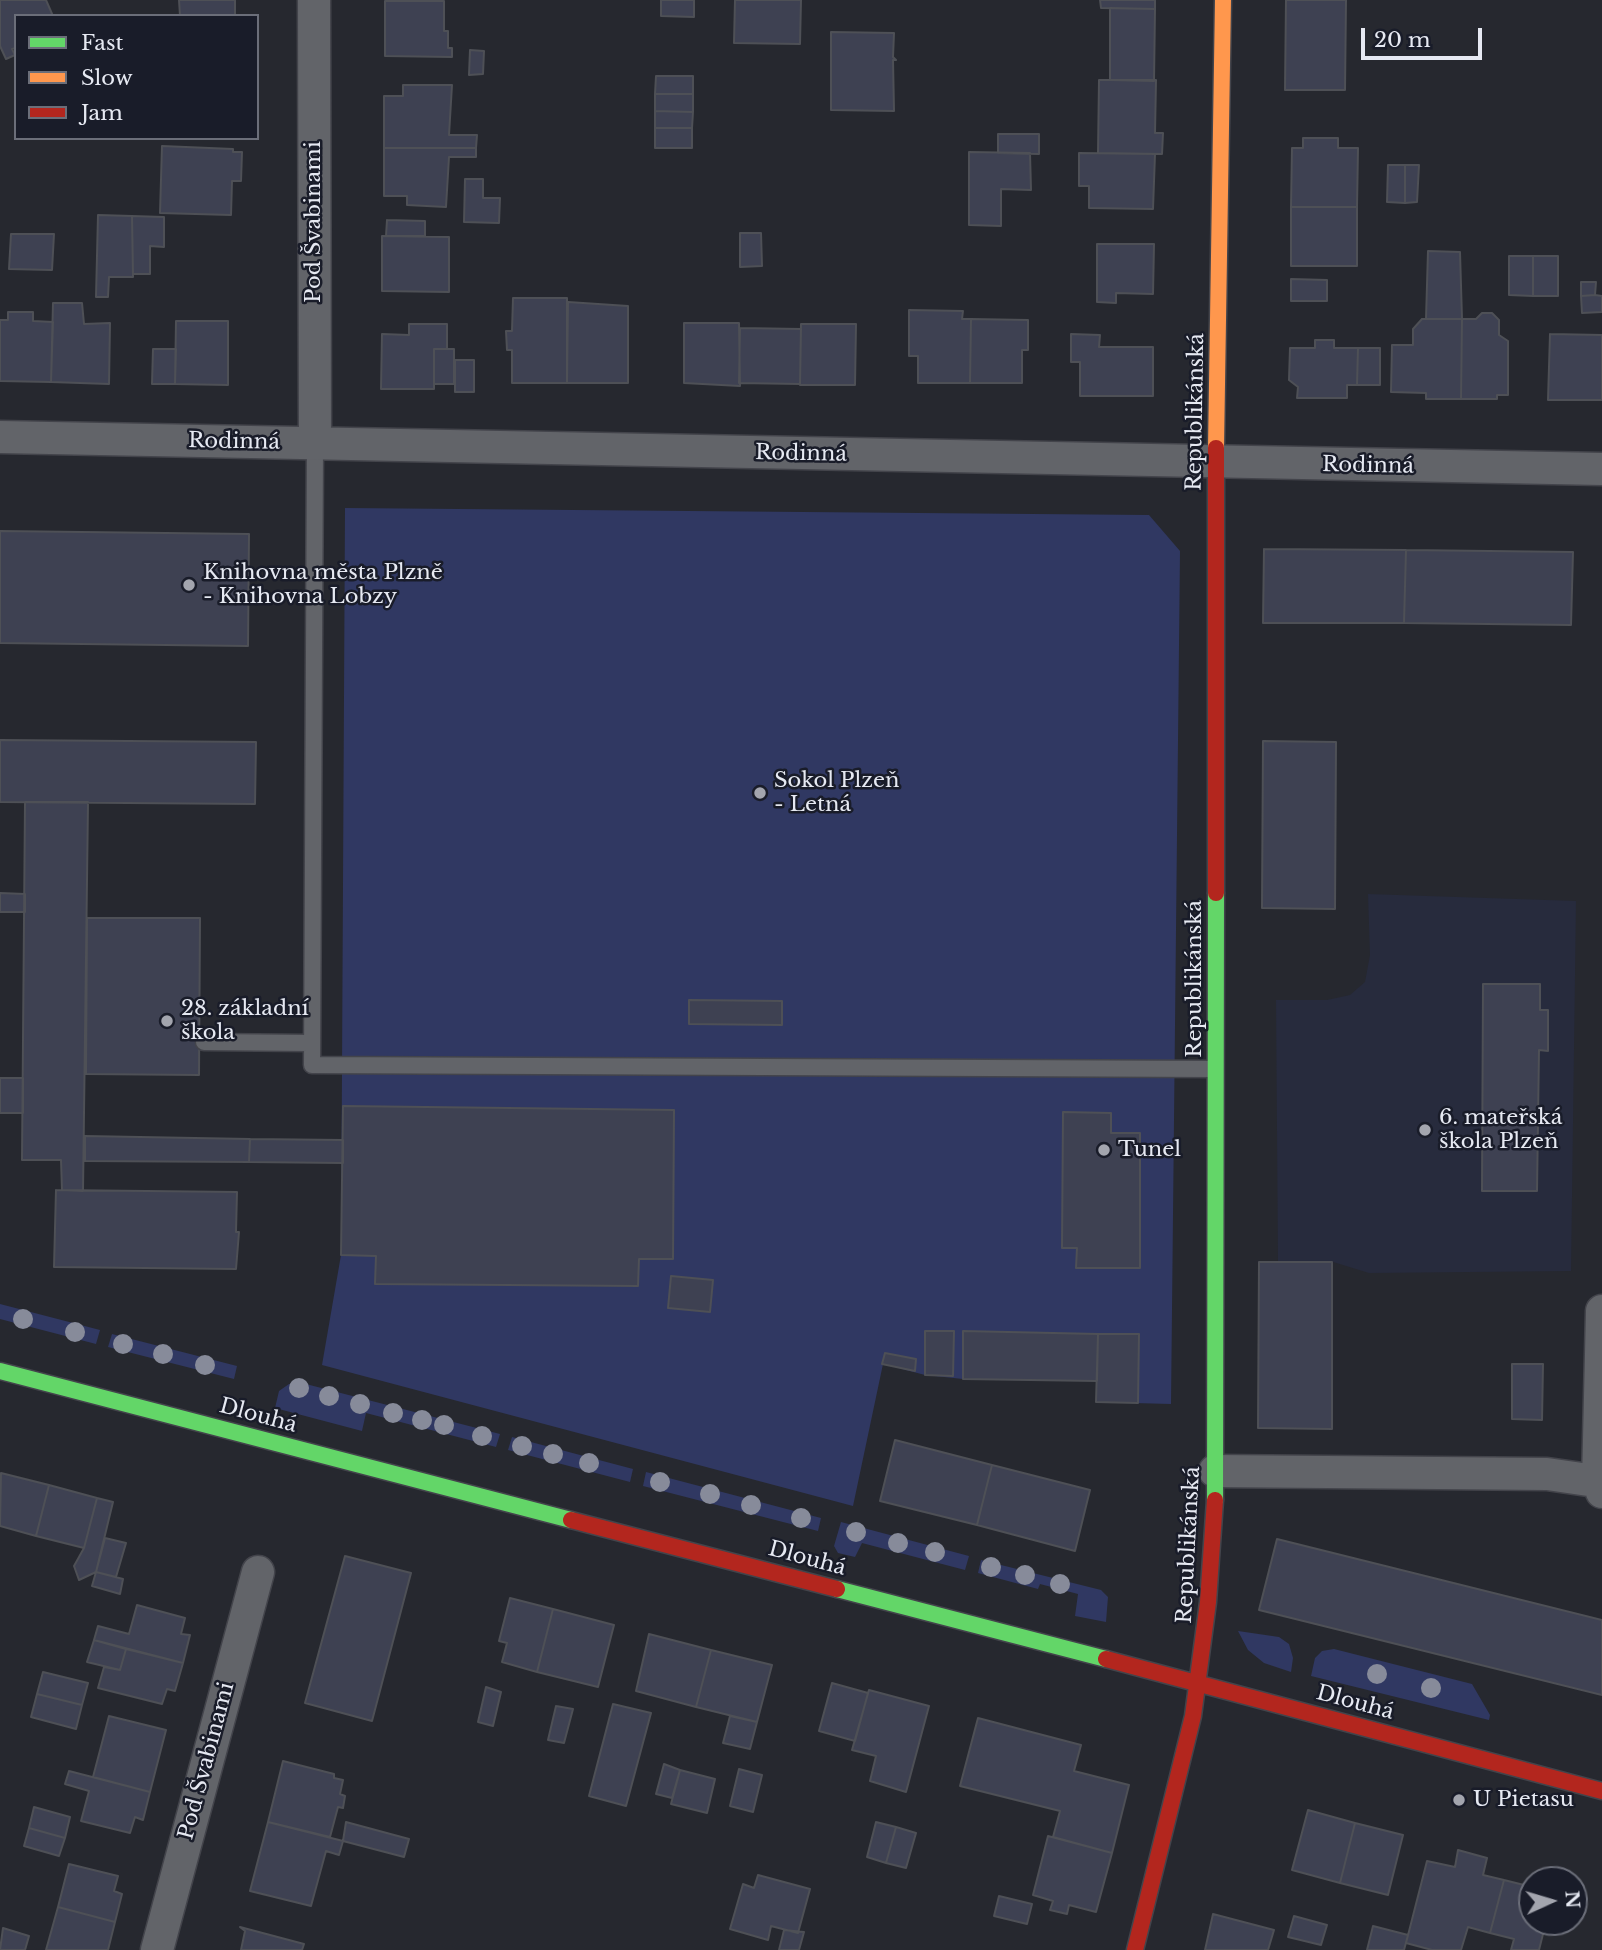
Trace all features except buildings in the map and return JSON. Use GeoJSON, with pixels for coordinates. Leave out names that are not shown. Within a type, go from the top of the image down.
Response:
{"type":"FeatureCollection","features":[{"type":"Feature","properties":{"kind":"street","name":"Pod Švabinami"},"geometry":{"type":"LineString","coordinates":[[314,0],[315,443]]}},
{"type":"Feature","properties":{"kind":"street","name":"Republikánská"},"geometry":{"type":"LineString","coordinates":[[1135,1950],[1186,1750],[1199,1683],[1214,1522],[1216,463],[1223,0]]}},
{"type":"Feature","properties":{"kind":"street","name":"Rodinná"},"geometry":{"type":"LineString","coordinates":[[0,437],[1602,470]]}},
{"type":"Feature","properties":{"kind":"street"},"geometry":{"type":"LineString","coordinates":[[1215,1471],[1547,1474],[1601,1485],[1602,1311]]}},
{"type":"Feature","properties":{"kind":"street","name":"Dlouhá"},"geometry":{"type":"LineString","coordinates":[[0,1371],[1199,1683],[1602,1791]]}},
{"type":"Feature","properties":{"kind":"street","name":"Pod Švabinami"},"geometry":{"type":"LineString","coordinates":[[157,1950],[258,1572]]}},
{"type":"Feature","properties":{"kind":"lane"},"geometry":{"type":"LineString","coordinates":[[315,443],[310,1043],[312,1065],[1215,1069]]}},
{"type":"Feature","properties":{"kind":"lane"},"geometry":{"type":"LineString","coordinates":[[204,1042],[310,1043]]}},
{"type":"Feature","properties":{"kind":"shaded area","name":"Sokol Plzeň - Letná"},"geometry":{"type":"Polygon","coordinates":[[[345,508],[1149,515],[1180,551],[1171,1404],[1096,1402],[1096,1381],[963,1379],[925,1375],[883,1364],[853,1506],[322,1365],[341,1255],[345,508]]]}},
{"type":"Feature","properties":{"kind":"shaded area","name":"6. mateřská škola Plzeň"},"geometry":{"type":"Polygon","coordinates":[[[1368,894],[1576,901],[1571,1271],[1369,1273],[1330,1261],[1278,1261],[1276,1000],[1327,1000],[1350,995],[1365,982],[1370,955],[1368,894]]]}},
{"type":"Feature","properties":{"kind":"shaded area"},"geometry":{"type":"Polygon","coordinates":[[[0,1304],[100,1330],[96,1344],[0,1319],[0,1304]]]}},
{"type":"Feature","properties":{"kind":"shaded area"},"geometry":{"type":"Polygon","coordinates":[[[112,1334],[237,1366],[234,1379],[108,1347],[112,1334]]]}},
{"type":"Feature","properties":{"kind":"shaded area"},"geometry":{"type":"Polygon","coordinates":[[[302,1383],[500,1434],[496,1447],[366,1413],[362,1431],[275,1408],[279,1391],[289,1384],[302,1383]]]}},
{"type":"Feature","properties":{"kind":"shaded area"},"geometry":{"type":"Polygon","coordinates":[[[512,1437],[633,1469],[630,1482],[508,1450],[512,1437]]]}},
{"type":"Feature","properties":{"kind":"shaded area"},"geometry":{"type":"Polygon","coordinates":[[[646,1472],[821,1518],[818,1531],[643,1486],[646,1472]]]}},
{"type":"Feature","properties":{"kind":"shaded area"},"geometry":{"type":"Polygon","coordinates":[[[841,1522],[969,1556],[965,1570],[862,1543],[855,1557],[838,1553],[834,1546],[841,1522]]]}},
{"type":"Feature","properties":{"kind":"shaded area"},"geometry":{"type":"Polygon","coordinates":[[[981,1560],[1101,1590],[1108,1597],[1106,1622],[1075,1616],[1078,1594],[1040,1584],[1038,1589],[978,1573],[981,1560]]]}},
{"type":"Feature","properties":{"kind":"shaded area"},"geometry":{"type":"Polygon","coordinates":[[[1238,1631],[1279,1637],[1289,1644],[1293,1658],[1291,1672],[1264,1663],[1248,1650],[1238,1631]]]}},
{"type":"Feature","properties":{"kind":"shaded area"},"geometry":{"type":"Polygon","coordinates":[[[1334,1649],[1472,1684],[1490,1715],[1489,1720],[1311,1676],[1315,1658],[1322,1651],[1334,1649]]]}},
{"type":"Feature","properties":{"kind":"traffic: fast"},"geometry":{"type":"LineString","coordinates":[[1215,1500],[1216,893]]}},
{"type":"Feature","properties":{"kind":"traffic: fast"},"geometry":{"type":"LineString","coordinates":[[0,1371],[571,1520]]}},
{"type":"Feature","properties":{"kind":"traffic: fast"},"geometry":{"type":"LineString","coordinates":[[837,1589],[1106,1659]]}},
{"type":"Feature","properties":{"kind":"traffic: slow"},"geometry":{"type":"LineString","coordinates":[[1216,448],[1223,0]]}},
{"type":"Feature","properties":{"kind":"traffic: jam"},"geometry":{"type":"LineString","coordinates":[[1216,448],[1216,893]]}},
{"type":"Feature","properties":{"kind":"traffic: jam"},"geometry":{"type":"LineString","coordinates":[[1135,1950],[1193,1716],[1208,1602],[1215,1500]]}},
{"type":"Feature","properties":{"kind":"traffic: jam"},"geometry":{"type":"LineString","coordinates":[[571,1520],[837,1589]]}},
{"type":"Feature","properties":{"kind":"traffic: jam"},"geometry":{"type":"LineString","coordinates":[[1106,1659],[1602,1791]]}},
{"type":"Feature","properties":{"kind":"place","name":"Knihovna města Plzně - Knihovna Lobzy"},"geometry":{"type":"Point","coordinates":[189,585]}},
{"type":"Feature","properties":{"kind":"place","name":"Sokol Plzeň - Letná"},"geometry":{"type":"Point","coordinates":[760,793]}},
{"type":"Feature","properties":{"kind":"place","name":"28. základní škola"},"geometry":{"type":"Point","coordinates":[167,1021]}},
{"type":"Feature","properties":{"kind":"place","name":"6. mateřská škola Plzeň"},"geometry":{"type":"Point","coordinates":[1425,1130]}},
{"type":"Feature","properties":{"kind":"place","name":"Tunel"},"geometry":{"type":"Point","coordinates":[1104,1150]}},
{"type":"Feature","properties":{"kind":"place","name":"U Pietasu"},"geometry":{"type":"Point","coordinates":[1459,1800]}}]}
